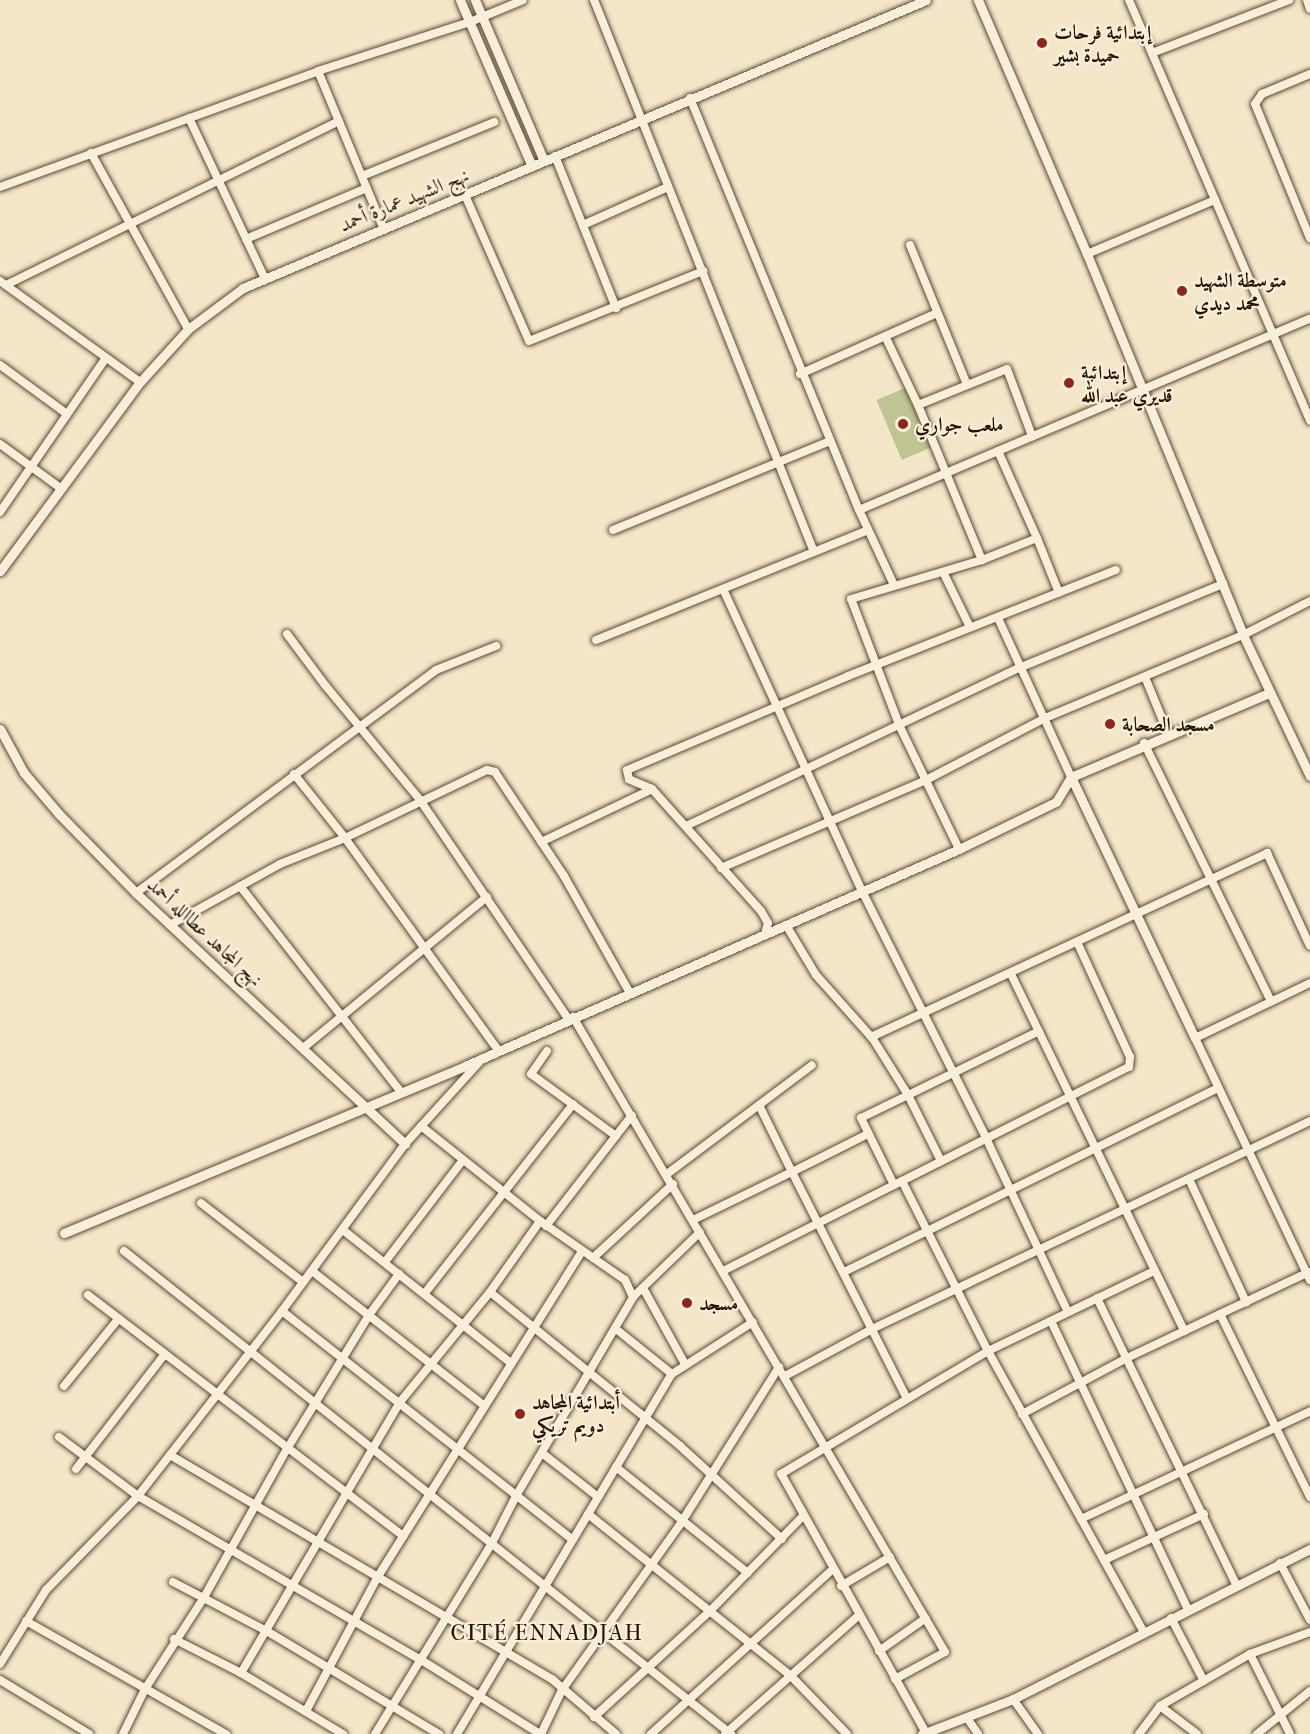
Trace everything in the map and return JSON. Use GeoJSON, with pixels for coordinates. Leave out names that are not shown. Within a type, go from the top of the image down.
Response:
{"type":"FeatureCollection","features":[{"type":"Feature","properties":{"kind":"street"},"geometry":{"type":"LineString","coordinates":[[460,0],[532,166]]}},
{"type":"Feature","properties":{"kind":"street"},"geometry":{"type":"LineString","coordinates":[[476,0],[544,161]]}},
{"type":"Feature","properties":{"kind":"street"},"geometry":{"type":"LineString","coordinates":[[0,187],[318,71],[470,22],[523,0]]}},
{"type":"Feature","properties":{"kind":"street"},"geometry":{"type":"LineString","coordinates":[[594,0],[814,552]]}},
{"type":"Feature","properties":{"kind":"street","name":"نهج الشهيد عمارة أحمد"},"geometry":{"type":"LineString","coordinates":[[0,571],[59,487],[140,382],[188,329],[222,301],[264,277],[465,195],[926,0]]}},
{"type":"Feature","properties":{"kind":"street"},"geometry":{"type":"LineString","coordinates":[[978,0],[1087,254],[1243,635],[1310,776]]}},
{"type":"Feature","properties":{"kind":"street"},"geometry":{"type":"LineString","coordinates":[[1130,0],[1310,421]]}},
{"type":"Feature","properties":{"kind":"street"},"geometry":{"type":"LineString","coordinates":[[1152,53],[1289,0]]}},
{"type":"Feature","properties":{"kind":"street"},"geometry":{"type":"LineString","coordinates":[[1307,0],[1310,9]]}},
{"type":"Feature","properties":{"kind":"street"},"geometry":{"type":"LineString","coordinates":[[318,71],[383,227]]}},
{"type":"Feature","properties":{"kind":"street"},"geometry":{"type":"LineString","coordinates":[[1310,74],[1262,94],[1255,104],[1310,238]]}},
{"type":"Feature","properties":{"kind":"street"},"geometry":{"type":"LineString","coordinates":[[690,98],[828,442],[894,585]]}},
{"type":"Feature","properties":{"kind":"street"},"geometry":{"type":"LineString","coordinates":[[189,118],[264,277]]}},
{"type":"Feature","properties":{"kind":"street"},"geometry":{"type":"LineString","coordinates":[[140,382],[3,283],[339,121]]}},
{"type":"Feature","properties":{"kind":"street"},"geometry":{"type":"LineString","coordinates":[[362,176],[494,122]]}},
{"type":"Feature","properties":{"kind":"street"},"geometry":{"type":"LineString","coordinates":[[91,153],[188,329]]}},
{"type":"Feature","properties":{"kind":"street"},"geometry":{"type":"LineString","coordinates":[[555,156],[616,308]]}},
{"type":"Feature","properties":{"kind":"street"},"geometry":{"type":"LineString","coordinates":[[583,225],[668,187]]}},
{"type":"Feature","properties":{"kind":"street"},"geometry":{"type":"LineString","coordinates":[[246,239],[367,188]]}},
{"type":"Feature","properties":{"kind":"street"},"geometry":{"type":"LineString","coordinates":[[465,195],[526,339],[533,342],[703,271]]}},
{"type":"Feature","properties":{"kind":"street"},"geometry":{"type":"LineString","coordinates":[[1087,254],[1215,200]]}},
{"type":"Feature","properties":{"kind":"street"},"geometry":{"type":"LineString","coordinates":[[910,245],[967,385]]}},
{"type":"Feature","properties":{"kind":"street"},"geometry":{"type":"LineString","coordinates":[[800,374],[886,338],[937,313]]}},
{"type":"Feature","properties":{"kind":"street"},"geometry":{"type":"LineString","coordinates":[[859,510],[1310,319]]}},
{"type":"Feature","properties":{"kind":"street"},"geometry":{"type":"LineString","coordinates":[[886,338],[918,405],[982,560]]}},
{"type":"Feature","properties":{"kind":"street"},"geometry":{"type":"LineString","coordinates":[[0,512],[106,358]]}},
{"type":"Feature","properties":{"kind":"street"},"geometry":{"type":"LineString","coordinates":[[0,365],[67,414]]}},
{"type":"Feature","properties":{"kind":"street"},"geometry":{"type":"LineString","coordinates":[[918,405],[1006,369],[1032,436]]}},
{"type":"Feature","properties":{"kind":"street"},"geometry":{"type":"LineString","coordinates":[[613,530],[828,442]]}},
{"type":"Feature","properties":{"kind":"street"},"geometry":{"type":"LineString","coordinates":[[0,444],[59,487]]}},
{"type":"Feature","properties":{"kind":"street"},"geometry":{"type":"LineString","coordinates":[[998,452],[1059,593]]}},
{"type":"Feature","properties":{"kind":"street"},"geometry":{"type":"LineString","coordinates":[[596,640],[868,530]]}},
{"type":"Feature","properties":{"kind":"street"},"geometry":{"type":"LineString","coordinates":[[959,849],[900,727],[851,599],[982,560],[1036,538]]}},
{"type":"Feature","properties":{"kind":"street"},"geometry":{"type":"LineString","coordinates":[[765,934],[768,922],[761,911],[652,789],[629,779],[627,770],[779,704],[1116,570]]}},
{"type":"Feature","properties":{"kind":"street"},"geometry":{"type":"LineString","coordinates":[[943,572],[970,627]]}},
{"type":"Feature","properties":{"kind":"street"},"geometry":{"type":"LineString","coordinates":[[686,826],[807,772],[1019,668],[1222,584]]}},
{"type":"Feature","properties":{"kind":"street"},"geometry":{"type":"LineString","coordinates":[[723,589],[779,704],[807,772],[862,891],[986,1138],[1068,1312]]}},
{"type":"Feature","properties":{"kind":"street"},"geometry":{"type":"LineString","coordinates":[[721,868],[831,823],[926,780],[1043,719],[1243,635],[1310,601]]}},
{"type":"Feature","properties":{"kind":"street"},"geometry":{"type":"LineString","coordinates":[[998,618],[1019,668],[1135,914],[1309,1275],[1127,1358],[1022,1414]]}},
{"type":"Feature","properties":{"kind":"street"},"geometry":{"type":"LineString","coordinates":[[287,634],[359,727],[420,800],[570,1018],[673,1184],[945,1652],[896,1678]]}},
{"type":"Feature","properties":{"kind":"street"},"geometry":{"type":"LineString","coordinates":[[136,893],[436,670],[496,646]]}},
{"type":"Feature","properties":{"kind":"street"},"geometry":{"type":"LineString","coordinates":[[1145,677],[1168,733]]}},
{"type":"Feature","properties":{"kind":"street"},"geometry":{"type":"LineString","coordinates":[[64,1233],[367,1107],[959,849],[1056,802],[1071,777],[1144,743],[1269,693]]}},
{"type":"Feature","properties":{"kind":"street","name":"نهج المجاهد عطاالله أحمد"},"geometry":{"type":"LineString","coordinates":[[0,729],[39,793],[136,893],[405,1143]]}},
{"type":"Feature","properties":{"kind":"street"},"geometry":{"type":"LineString","coordinates":[[1144,743],[1272,1001]]}},
{"type":"Feature","properties":{"kind":"street"},"geometry":{"type":"LineString","coordinates":[[170,925],[280,864],[345,838],[480,772],[495,772],[541,842],[630,993]]}},
{"type":"Feature","properties":{"kind":"street"},"geometry":{"type":"LineString","coordinates":[[294,774],[345,838],[498,1050]]}},
{"type":"Feature","properties":{"kind":"street"},"geometry":{"type":"LineString","coordinates":[[541,842],[652,789]]}},
{"type":"Feature","properties":{"kind":"street"},"geometry":{"type":"LineString","coordinates":[[871,1037],[1011,974],[1267,853],[1310,946]]}},
{"type":"Feature","properties":{"kind":"street"},"geometry":{"type":"LineString","coordinates":[[240,886],[400,1091]]}},
{"type":"Feature","properties":{"kind":"street"},"geometry":{"type":"LineString","coordinates":[[303,1048],[487,897]]}},
{"type":"Feature","properties":{"kind":"street"},"geometry":{"type":"LineString","coordinates":[[786,925],[816,975],[871,1037],[908,1095],[941,1161]]}},
{"type":"Feature","properties":{"kind":"street"},"geometry":{"type":"LineString","coordinates":[[723,1271],[1126,1070],[1131,1064],[1077,942]]}},
{"type":"Feature","properties":{"kind":"street"},"geometry":{"type":"LineString","coordinates":[[1011,974],[1184,1331]]}},
{"type":"Feature","properties":{"kind":"street"},"geometry":{"type":"LineString","coordinates":[[1195,1038],[1310,983]]}},
{"type":"Feature","properties":{"kind":"street"},"geometry":{"type":"LineString","coordinates":[[1039,1031],[861,1118],[868,1134],[927,1230],[988,1351],[1144,1633]]}},
{"type":"Feature","properties":{"kind":"street"},"geometry":{"type":"LineString","coordinates":[[547,1052],[531,1074],[616,1136]]}},
{"type":"Feature","properties":{"kind":"street"},"geometry":{"type":"LineString","coordinates":[[0,1664],[26,1621],[62,1571],[138,1496],[214,1393],[282,1311],[405,1143],[484,1056]]}},
{"type":"Feature","properties":{"kind":"street"},"geometry":{"type":"LineString","coordinates":[[667,1174],[812,1065]]}},
{"type":"Feature","properties":{"kind":"street"},"geometry":{"type":"LineString","coordinates":[[844,1272],[1009,1188],[1218,1088]]}},
{"type":"Feature","properties":{"kind":"street"},"geometry":{"type":"LineString","coordinates":[[425,1293],[573,1104]]}},
{"type":"Feature","properties":{"kind":"street"},"geometry":{"type":"LineString","coordinates":[[759,1105],[874,1328],[906,1397]]}},
{"type":"Feature","properties":{"kind":"street"},"geometry":{"type":"LineString","coordinates":[[241,1673],[400,1402],[429,1363],[490,1292],[632,1115]]}},
{"type":"Feature","properties":{"kind":"street"},"geometry":{"type":"LineString","coordinates":[[785,1376],[874,1328],[1310,1121]]}},
{"type":"Feature","properties":{"kind":"street"},"geometry":{"type":"LineString","coordinates":[[421,1126],[543,1224],[629,1284],[633,1298]]}},
{"type":"Feature","properties":{"kind":"street"},"geometry":{"type":"LineString","coordinates":[[693,1220],[868,1134]]}},
{"type":"Feature","properties":{"kind":"street"},"geometry":{"type":"LineString","coordinates":[[385,1262],[463,1160]]}},
{"type":"Feature","properties":{"kind":"street"},"geometry":{"type":"LineString","coordinates":[[1189,1179],[1246,1302]]}},
{"type":"Feature","properties":{"kind":"street"},"geometry":{"type":"LineString","coordinates":[[593,1258],[673,1184]]}},
{"type":"Feature","properties":{"kind":"street"},"geometry":{"type":"LineString","coordinates":[[201,1203],[303,1282]]}},
{"type":"Feature","properties":{"kind":"street"},"geometry":{"type":"LineString","coordinates":[[343,1230],[511,1363]]}},
{"type":"Feature","properties":{"kind":"street"},"geometry":{"type":"LineString","coordinates":[[375,1734],[418,1658],[492,1543],[516,1496],[633,1298],[700,1232]]}},
{"type":"Feature","properties":{"kind":"street"},"geometry":{"type":"LineString","coordinates":[[124,1251],[372,1450],[648,1665],[728,1733],[858,1616]]}},
{"type":"Feature","properties":{"kind":"street"},"geometry":{"type":"LineString","coordinates":[[306,1711],[377,1578],[431,1496],[532,1328],[582,1251]]}},
{"type":"Feature","properties":{"kind":"street"},"geometry":{"type":"LineString","coordinates":[[312,1271],[485,1406]]}},
{"type":"Feature","properties":{"kind":"street"},"geometry":{"type":"LineString","coordinates":[[1154,1271],[988,1351],[906,1397],[781,1476],[802,1517],[896,1678],[924,1733],[1013,1699],[1236,1584],[1310,1549]]}},
{"type":"Feature","properties":{"kind":"street"},"geometry":{"type":"LineString","coordinates":[[123,1734],[145,1689],[174,1640],[203,1599],[287,1449],[369,1315],[399,1274]]}},
{"type":"Feature","properties":{"kind":"street"},"geometry":{"type":"LineString","coordinates":[[643,1288],[684,1364]]}},
{"type":"Feature","properties":{"kind":"street"},"geometry":{"type":"LineString","coordinates":[[490,1292],[711,1472],[782,1539]]}},
{"type":"Feature","properties":{"kind":"street"},"geometry":{"type":"LineString","coordinates":[[88,1295],[287,1449],[348,1490],[404,1536]]}},
{"type":"Feature","properties":{"kind":"street"},"geometry":{"type":"LineString","coordinates":[[1097,1298],[1204,1514],[1236,1584]]}},
{"type":"Feature","properties":{"kind":"street"},"geometry":{"type":"LineString","coordinates":[[282,1311],[573,1540]]}},
{"type":"Feature","properties":{"kind":"street"},"geometry":{"type":"LineString","coordinates":[[1220,1314],[1310,1497]]}},
{"type":"Feature","properties":{"kind":"street"},"geometry":{"type":"LineString","coordinates":[[64,1386],[119,1318]]}},
{"type":"Feature","properties":{"kind":"street"},"geometry":{"type":"LineString","coordinates":[[1051,1321],[1135,1493],[1188,1609]]}},
{"type":"Feature","properties":{"kind":"street"},"geometry":{"type":"LineString","coordinates":[[456,1734],[672,1374],[684,1364],[753,1322]]}},
{"type":"Feature","properties":{"kind":"street"},"geometry":{"type":"LineString","coordinates":[[616,1329],[672,1374]]}},
{"type":"Feature","properties":{"kind":"street"},"geometry":{"type":"LineString","coordinates":[[76,1469],[165,1354]]}},
{"type":"Feature","properties":{"kind":"street"},"geometry":{"type":"LineString","coordinates":[[59,1437],[138,1496],[352,1622],[418,1658],[541,1734],[562,1690],[652,1565],[779,1367]]}},
{"type":"Feature","properties":{"kind":"street"},"geometry":{"type":"LineString","coordinates":[[1081,1519],[1310,1411]]}},
{"type":"Feature","properties":{"kind":"street"},"geometry":{"type":"LineString","coordinates":[[542,1453],[598,1497]]}},
{"type":"Feature","properties":{"kind":"street"},"geometry":{"type":"LineString","coordinates":[[170,1455],[256,1503],[377,1578],[504,1652],[562,1690],[615,1734]]}},
{"type":"Feature","properties":{"kind":"street"},"geometry":{"type":"LineString","coordinates":[[616,1467],[748,1573]]}},
{"type":"Feature","properties":{"kind":"street"},"geometry":{"type":"LineString","coordinates":[[588,1514],[708,1612],[790,1675],[847,1734]]}},
{"type":"Feature","properties":{"kind":"street"},"geometry":{"type":"LineString","coordinates":[[1104,1560],[1204,1514]]}},
{"type":"Feature","properties":{"kind":"street"},"geometry":{"type":"LineString","coordinates":[[594,1717],[708,1612],[802,1517]]}},
{"type":"Feature","properties":{"kind":"street"},"geometry":{"type":"LineString","coordinates":[[841,1586],[890,1557]]}},
{"type":"Feature","properties":{"kind":"street"},"geometry":{"type":"LineString","coordinates":[[1280,1563],[1310,1620]]}},
{"type":"Feature","properties":{"kind":"street"},"geometry":{"type":"LineString","coordinates":[[651,1734],[832,1569]]}},
{"type":"Feature","properties":{"kind":"street"},"geometry":{"type":"LineString","coordinates":[[172,1582],[265,1630],[439,1734]]}},
{"type":"Feature","properties":{"kind":"street"},"geometry":{"type":"LineString","coordinates":[[879,1651],[926,1618]]}},
{"type":"Feature","properties":{"kind":"street"},"geometry":{"type":"LineString","coordinates":[[1171,1618],[1204,1681]]}},
{"type":"Feature","properties":{"kind":"street"},"geometry":{"type":"LineString","coordinates":[[26,1621],[226,1734]]}},
{"type":"Feature","properties":{"kind":"street"},"geometry":{"type":"LineString","coordinates":[[1139,1734],[1160,1706],[1250,1654],[1310,1632]]}},
{"type":"Feature","properties":{"kind":"street"},"geometry":{"type":"LineString","coordinates":[[174,1640],[241,1673],[343,1734]]}},
{"type":"Feature","properties":{"kind":"street"},"geometry":{"type":"LineString","coordinates":[[1250,1654],[1290,1734]]}},
{"type":"Feature","properties":{"kind":"street"},"geometry":{"type":"LineString","coordinates":[[0,1680],[89,1734]]}},
{"type":"Feature","properties":{"kind":"street"},"geometry":{"type":"LineString","coordinates":[[1257,1734],[1310,1691]]}},
{"type":"Feature","properties":{"kind":"street"},"geometry":{"type":"LineString","coordinates":[[1013,1699],[1038,1734]]}},
{"type":"Feature","properties":{"kind":"street"},"geometry":{"type":"LineString","coordinates":[[1160,1706],[1197,1734]]}},
{"type":"Feature","properties":{"kind":"street"},"geometry":{"type":"LineString","coordinates":[[967,1718],[978,1734]]}},
{"type":"Feature","properties":{"kind":"green space","name":"ملعب جواري"},"geometry":{"type":"Polygon","coordinates":[[[905,388],[930,448],[902,460],[876,400],[905,388]]]}},
{"type":"Feature","properties":{"kind":"place","name":"إبتدائية فرحات حميدة بشير"},"geometry":{"type":"Point","coordinates":[1042,43]}},
{"type":"Feature","properties":{"kind":"place","name":"متوسطة الشهيد محمد ديدي"},"geometry":{"type":"Point","coordinates":[1182,291]}},
{"type":"Feature","properties":{"kind":"place","name":"إبتدائية قديري عبد الله"},"geometry":{"type":"Point","coordinates":[1069,383]}},
{"type":"Feature","properties":{"kind":"place","name":"ملعب جواري"},"geometry":{"type":"Point","coordinates":[903,424]}},
{"type":"Feature","properties":{"kind":"place","name":"مسجد الصحابة"},"geometry":{"type":"Point","coordinates":[1110,724]}},
{"type":"Feature","properties":{"kind":"place","name":"مسجد"},"geometry":{"type":"Point","coordinates":[687,1303]}},
{"type":"Feature","properties":{"kind":"place","name":"أبتدائية المجاهد دويم تريكي"},"geometry":{"type":"Point","coordinates":[520,1414]}},
{"type":"Feature","properties":{"kind":"district","name":"CITÉ ENNADJAH"},"geometry":{"type":"Point","coordinates":[547,1634]}}]}
